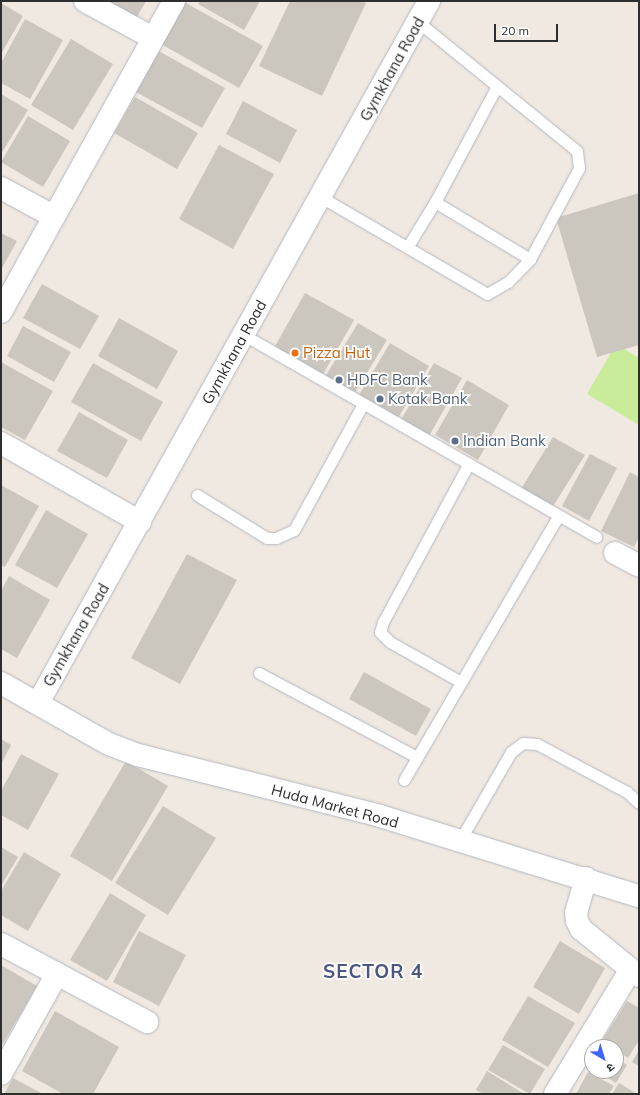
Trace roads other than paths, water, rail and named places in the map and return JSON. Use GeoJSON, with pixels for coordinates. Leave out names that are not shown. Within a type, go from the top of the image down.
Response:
{"type":"FeatureCollection","features":[{"type":"Feature","properties":{"kind":"street"},"geometry":{"type":"LineString","coordinates":[[85,1],[153,38]]}},
{"type":"Feature","properties":{"kind":"street"},"geometry":{"type":"LineString","coordinates":[[1,312],[53,216],[174,1]]}},
{"type":"Feature","properties":{"kind":"street","name":"Gymkhana Road"},"geometry":{"type":"LineString","coordinates":[[38,703],[430,1]]}},
{"type":"Feature","properties":{"kind":"street"},"geometry":{"type":"LineString","coordinates":[[1,188],[53,216]]}},
{"type":"Feature","properties":{"kind":"street"},"geometry":{"type":"LineString","coordinates":[[1,443],[140,522]]}},
{"type":"Feature","properties":{"kind":"street"},"geometry":{"type":"LineString","coordinates":[[615,553],[639,566]]}},
{"type":"Feature","properties":{"kind":"street","name":"Huda Market Road"},"geometry":{"type":"LineString","coordinates":[[1,683],[109,744],[138,755],[380,816],[459,842],[586,878],[639,896]]}},
{"type":"Feature","properties":{"kind":"street"},"geometry":{"type":"LineString","coordinates":[[555,1094],[634,973],[581,928],[577,921],[576,912],[586,878]]}},
{"type":"Feature","properties":{"kind":"street"},"geometry":{"type":"LineString","coordinates":[[1,944],[147,1022]]}},
{"type":"Feature","properties":{"kind":"street"},"geometry":{"type":"LineString","coordinates":[[1,1074],[57,974]]}},
{"type":"Feature","properties":{"kind":"lane"},"geometry":{"type":"LineString","coordinates":[[321,197],[408,246],[488,294],[508,282],[530,259],[579,168],[580,158],[576,151],[418,22]]}},
{"type":"Feature","properties":{"kind":"lane"},"geometry":{"type":"LineString","coordinates":[[408,246],[436,202],[497,86]]}},
{"type":"Feature","properties":{"kind":"lane"},"geometry":{"type":"LineString","coordinates":[[436,202],[530,259]]}},
{"type":"Feature","properties":{"kind":"lane"},"geometry":{"type":"LineString","coordinates":[[244,335],[468,465],[596,537]]}},
{"type":"Feature","properties":{"kind":"lane"},"geometry":{"type":"LineString","coordinates":[[197,495],[267,538],[276,538],[294,530],[363,404]]}},
{"type":"Feature","properties":{"kind":"lane"},"geometry":{"type":"LineString","coordinates":[[461,682],[390,642],[380,632],[383,622],[468,465]]}},
{"type":"Feature","properties":{"kind":"lane"},"geometry":{"type":"LineString","coordinates":[[404,780],[558,516]]}},
{"type":"Feature","properties":{"kind":"lane"},"geometry":{"type":"LineString","coordinates":[[259,673],[417,757]]}},
{"type":"Feature","properties":{"kind":"lane"},"geometry":{"type":"LineString","coordinates":[[459,842],[511,752],[523,743],[537,744],[628,792],[639,803]]}},
{"type":"Feature","properties":{"kind":"place","name":"Pizza Hut"},"geometry":{"type":"Point","coordinates":[295,353]}},
{"type":"Feature","properties":{"kind":"place","name":"HDFC Bank"},"geometry":{"type":"Point","coordinates":[339,380]}},
{"type":"Feature","properties":{"kind":"place","name":"Kotak Bank"},"geometry":{"type":"Point","coordinates":[380,399]}},
{"type":"Feature","properties":{"kind":"place","name":"Indian Bank"},"geometry":{"type":"Point","coordinates":[455,441]}},
{"type":"Feature","properties":{"kind":"district","name":"SECTOR 4"},"geometry":{"type":"Point","coordinates":[373,972]}}]}
